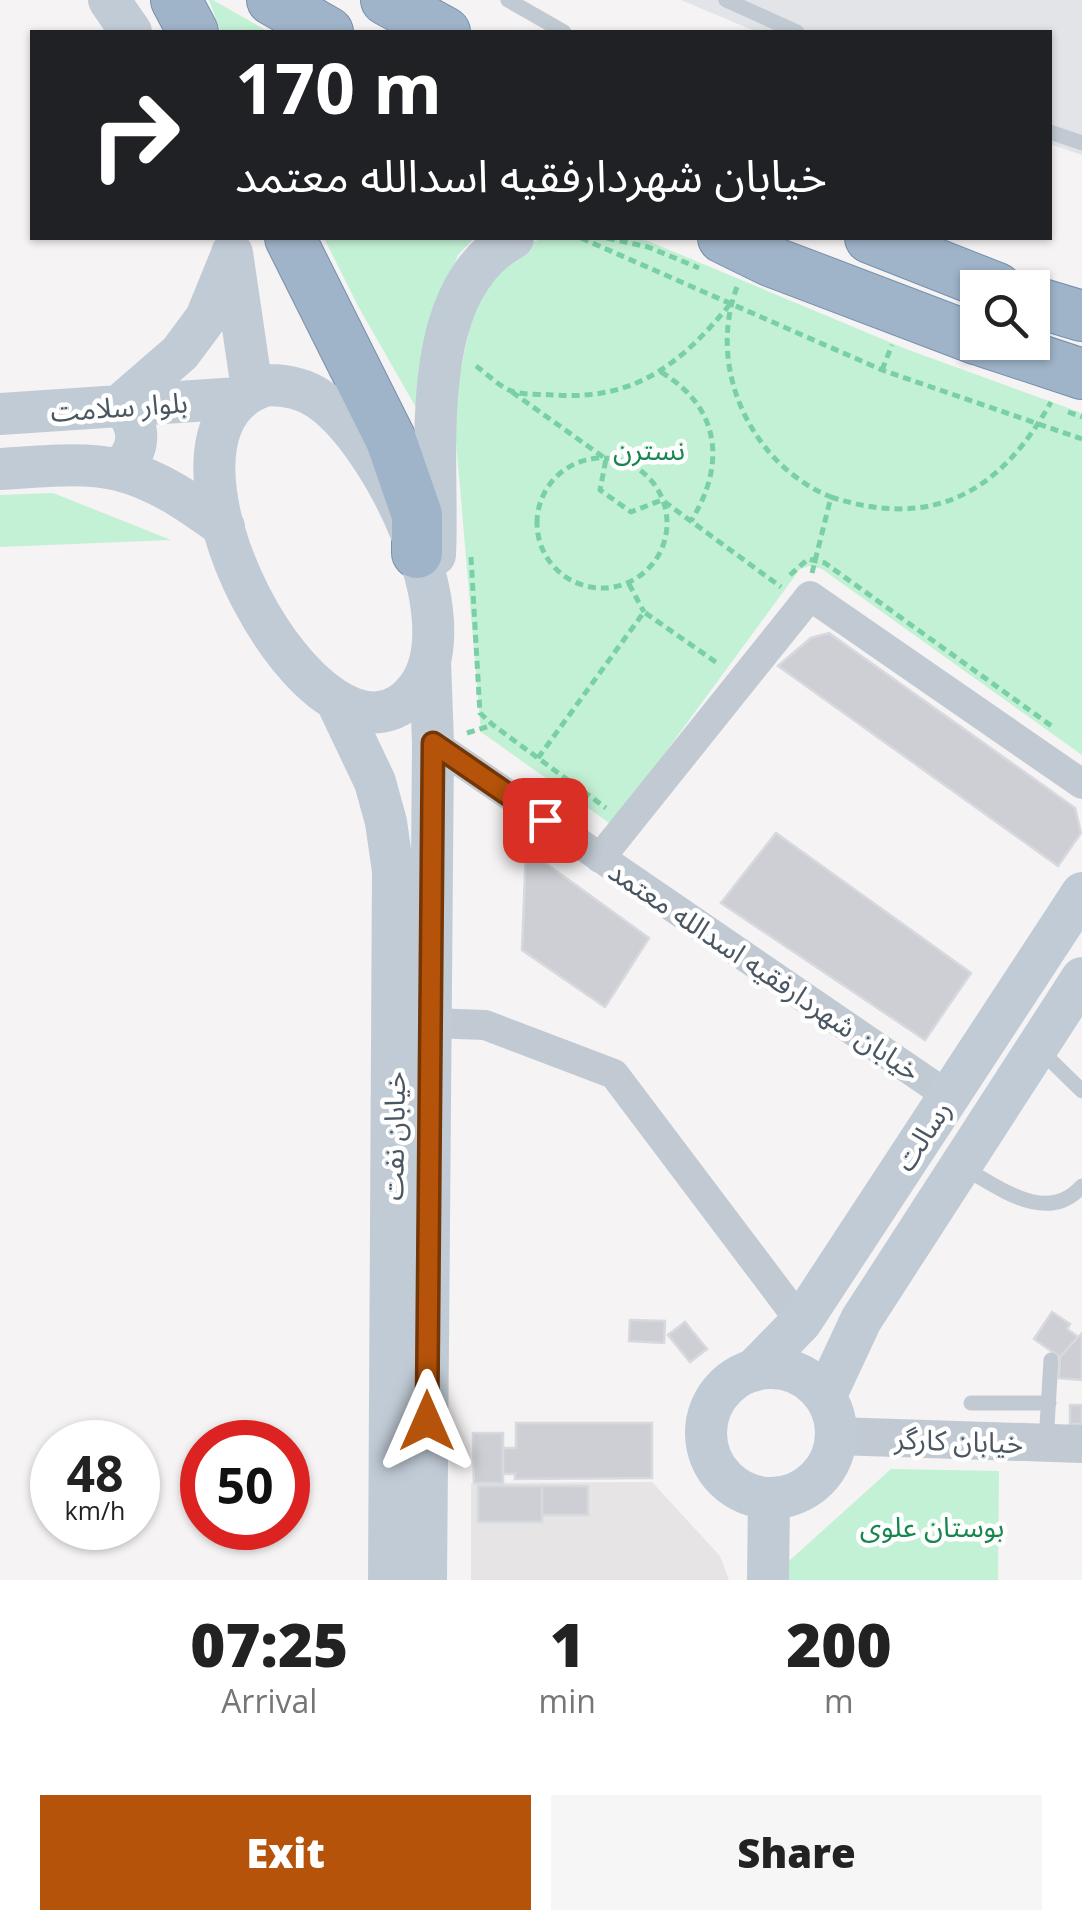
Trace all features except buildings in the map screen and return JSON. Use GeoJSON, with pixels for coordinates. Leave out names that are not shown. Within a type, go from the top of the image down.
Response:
{"type":"FeatureCollection","features":[{"type":"Feature","properties":{"kind":"highway"},"geometry":{"type":"LineString","coordinates":[[176,0],[191,30]]}},
{"type":"Feature","properties":{"kind":"highway"},"geometry":{"type":"LineString","coordinates":[[272,0],[324,30]]}},
{"type":"Feature","properties":{"kind":"highway"},"geometry":{"type":"LineString","coordinates":[[386,0],[441,30]]}},
{"type":"Feature","properties":{"kind":"highway"},"geometry":{"type":"LineString","coordinates":[[291,240],[390,440],[417,515],[417,553]]}},
{"type":"Feature","properties":{"kind":"highway"},"geometry":{"type":"LineString","coordinates":[[890,242],[960,272]]}},
{"type":"Feature","properties":{"kind":"highway"},"geometry":{"type":"LineString","coordinates":[[739,246],[960,333]]}},
{"type":"Feature","properties":{"kind":"highway"},"geometry":{"type":"LineString","coordinates":[[1050,306],[1082,316]]}},
{"type":"Feature","properties":{"kind":"main road"},"geometry":{"type":"LineString","coordinates":[[110,0],[129,30]]}},
{"type":"Feature","properties":{"kind":"main road","name":"خیابان نفت"},"geometry":{"type":"LineString","coordinates":[[389,1580],[412,1024],[433,743],[430,661],[437,512],[435,409],[442,348],[455,310],[474,274],[512,240]]}},
{"type":"Feature","properties":{"kind":"main road"},"geometry":{"type":"LineString","coordinates":[[230,246],[245,394],[221,423],[215,448],[216,486],[224,526],[245,583],[274,636],[308,679],[337,702],[363,712],[395,707],[420,686],[430,661]]}},
{"type":"Feature","properties":{"kind":"main road"},"geometry":{"type":"LineString","coordinates":[[118,470],[131,458],[137,440],[134,420],[120,405],[180,354],[206,318],[230,246]]}},
{"type":"Feature","properties":{"kind":"main road","name":"بلوار سلامت"},"geometry":{"type":"LineString","coordinates":[[0,414],[245,394],[268,385],[298,388],[340,416],[382,472],[417,553],[432,610]]}},
{"type":"Feature","properties":{"kind":"main road","name":"بلوار سلامت"},"geometry":{"type":"LineString","coordinates":[[0,469],[67,466],[118,470],[185,499],[224,526]]}},
{"type":"Feature","properties":{"kind":"main road","name":"خیابان نفت"},"geometry":{"type":"LineString","coordinates":[[337,702],[375,782],[386,822],[412,1024],[426,1580]]}},
{"type":"Feature","properties":{"kind":"main road","name":"رسالت"},"geometry":{"type":"LineString","coordinates":[[753,1371],[802,1322],[1082,893]]}},
{"type":"Feature","properties":{"kind":"main road","name":"رسالت"},"geometry":{"type":"LineString","coordinates":[[830,1417],[862,1320],[1082,978]]}},
{"type":"Feature","properties":{"kind":"main road"},"geometry":{"type":"LineString","coordinates":[[774,1368],[794,1372],[811,1382],[830,1417],[832,1456],[822,1474],[807,1488],[789,1496],[769,1499],[749,1495],[731,1485],[717,1470],[707,1441],[710,1411],[720,1393],[735,1379],[753,1371],[774,1368]]}},
{"type":"Feature","properties":{"kind":"main road"},"geometry":{"type":"LineString","coordinates":[[768,1580],[769,1499]]}},
{"type":"Feature","properties":{"kind":"street"},"geometry":{"type":"LineString","coordinates":[[600,858],[796,591],[1082,784]]}},
{"type":"Feature","properties":{"kind":"street","name":"خیابان شهردارفقیه اسدالله معتمد"},"geometry":{"type":"LineString","coordinates":[[433,743],[947,1095]]}},
{"type":"Feature","properties":{"kind":"street"},"geometry":{"type":"LineString","coordinates":[[412,1024],[485,1025],[614,1074],[802,1322]]}},
{"type":"Feature","properties":{"kind":"street","name":"خیابان کارگر"},"geometry":{"type":"LineString","coordinates":[[830,1417],[1064,1443]]}},
{"type":"Feature","properties":{"kind":"lane"},"geometry":{"type":"LineString","coordinates":[[508,0],[560,30]]}},
{"type":"Feature","properties":{"kind":"lane"},"geometry":{"type":"LineString","coordinates":[[726,0],[792,30]]}},
{"type":"Feature","properties":{"kind":"lane"},"geometry":{"type":"LineString","coordinates":[[1052,133],[1082,143]]}},
{"type":"Feature","properties":{"kind":"lane"},"geometry":{"type":"LineString","coordinates":[[1036,1046],[1082,1090]]}},
{"type":"Feature","properties":{"kind":"lane"},"geometry":{"type":"LineString","coordinates":[[960,1166],[1032,1204],[1056,1202],[1082,1186]]}},
{"type":"Feature","properties":{"kind":"lane"},"geometry":{"type":"LineString","coordinates":[[1051,1360],[1048,1402],[1064,1443]]}},
{"type":"Feature","properties":{"kind":"lane"},"geometry":{"type":"LineString","coordinates":[[971,1403],[1048,1402]]}},
{"type":"Feature","properties":{"kind":"path"},"geometry":{"type":"LineString","coordinates":[[586,240],[882,370],[1082,439]]}},
{"type":"Feature","properties":{"kind":"path"},"geometry":{"type":"LineString","coordinates":[[739,246],[728,340],[743,414],[762,446],[784,470],[832,497],[866,508],[904,512],[940,504],[969,491],[994,474],[1028,441],[1038,425],[1048,368]]}},
{"type":"Feature","properties":{"kind":"path"},"geometry":{"type":"LineString","coordinates":[[512,392],[579,397],[622,388],[661,372],[685,355],[731,303]]}},
{"type":"Feature","properties":{"kind":"path"},"geometry":{"type":"LineString","coordinates":[[442,348],[467,360],[606,459]]}},
{"type":"Feature","properties":{"kind":"path"},"geometry":{"type":"LineString","coordinates":[[661,372],[684,386],[701,411],[712,439],[714,470],[705,498],[691,521]]}},
{"type":"Feature","properties":{"kind":"path"},"geometry":{"type":"LineString","coordinates":[[606,459],[600,490],[631,512],[662,500]]}},
{"type":"Feature","properties":{"kind":"path"},"geometry":{"type":"LineString","coordinates":[[606,459],[619,460],[640,470],[655,486],[662,500],[666,530],[660,552],[648,570],[629,583],[607,589],[564,577],[548,560],[539,540],[537,517],[543,495],[556,476],[574,464],[606,459]]}},
{"type":"Feature","properties":{"kind":"path"},"geometry":{"type":"LineString","coordinates":[[772,599],[796,591],[813,559],[832,497]]}},
{"type":"Feature","properties":{"kind":"path"},"geometry":{"type":"LineString","coordinates":[[662,500],[796,591]]}},
{"type":"Feature","properties":{"kind":"path"},"geometry":{"type":"LineString","coordinates":[[470,540],[480,712],[614,814]]}},
{"type":"Feature","properties":{"kind":"path"},"geometry":{"type":"LineString","coordinates":[[796,591],[798,565],[813,559],[825,563],[1066,736]]}},
{"type":"Feature","properties":{"kind":"path"},"geometry":{"type":"LineString","coordinates":[[629,583],[644,612],[722,667],[732,653]]}},
{"type":"Feature","properties":{"kind":"path"},"geometry":{"type":"LineString","coordinates":[[538,758],[644,612]]}},
{"type":"Feature","properties":{"kind":"shaded area"},"geometry":{"type":"Polygon","coordinates":[[[681,0],[1082,0],[1082,155],[1052,145],[1052,30],[752,30],[681,0]]]}},
{"type":"Feature","properties":{"kind":"shaded area"},"geometry":{"type":"Polygon","coordinates":[[[652,1482],[720,1556],[729,1580],[471,1580],[471,1483],[652,1482]]]}},
{"type":"Feature","properties":{"kind":"green space"},"geometry":{"type":"Polygon","coordinates":[[[209,0],[266,30],[220,30],[209,0]]]}},
{"type":"Feature","properties":{"kind":"green space"},"geometry":{"type":"Polygon","coordinates":[[[325,240],[472,240],[458,255],[423,348],[422,418],[325,240]]]}},
{"type":"Feature","properties":{"kind":"green space","name":"نسترن"},"geometry":{"type":"Polygon","coordinates":[[[538,240],[648,241],[906,349],[1082,413],[1082,755],[822,569],[810,566],[800,569],[612,825],[481,732],[453,406],[473,312],[495,276],[527,245],[538,240]]]}},
{"type":"Feature","properties":{"kind":"green space"},"geometry":{"type":"Polygon","coordinates":[[[53,493],[171,540],[0,547],[0,495],[53,493]]]}},
{"type":"Feature","properties":{"kind":"green space","name":"بوستان علوی"},"geometry":{"type":"Polygon","coordinates":[[[891,1469],[999,1471],[998,1580],[789,1580],[789,1561],[891,1469]]]}},
{"type":"Feature","properties":{"kind":"route"},"geometry":{"type":"LineString","coordinates":[[427,1421],[433,743],[545,820]]}}]}
